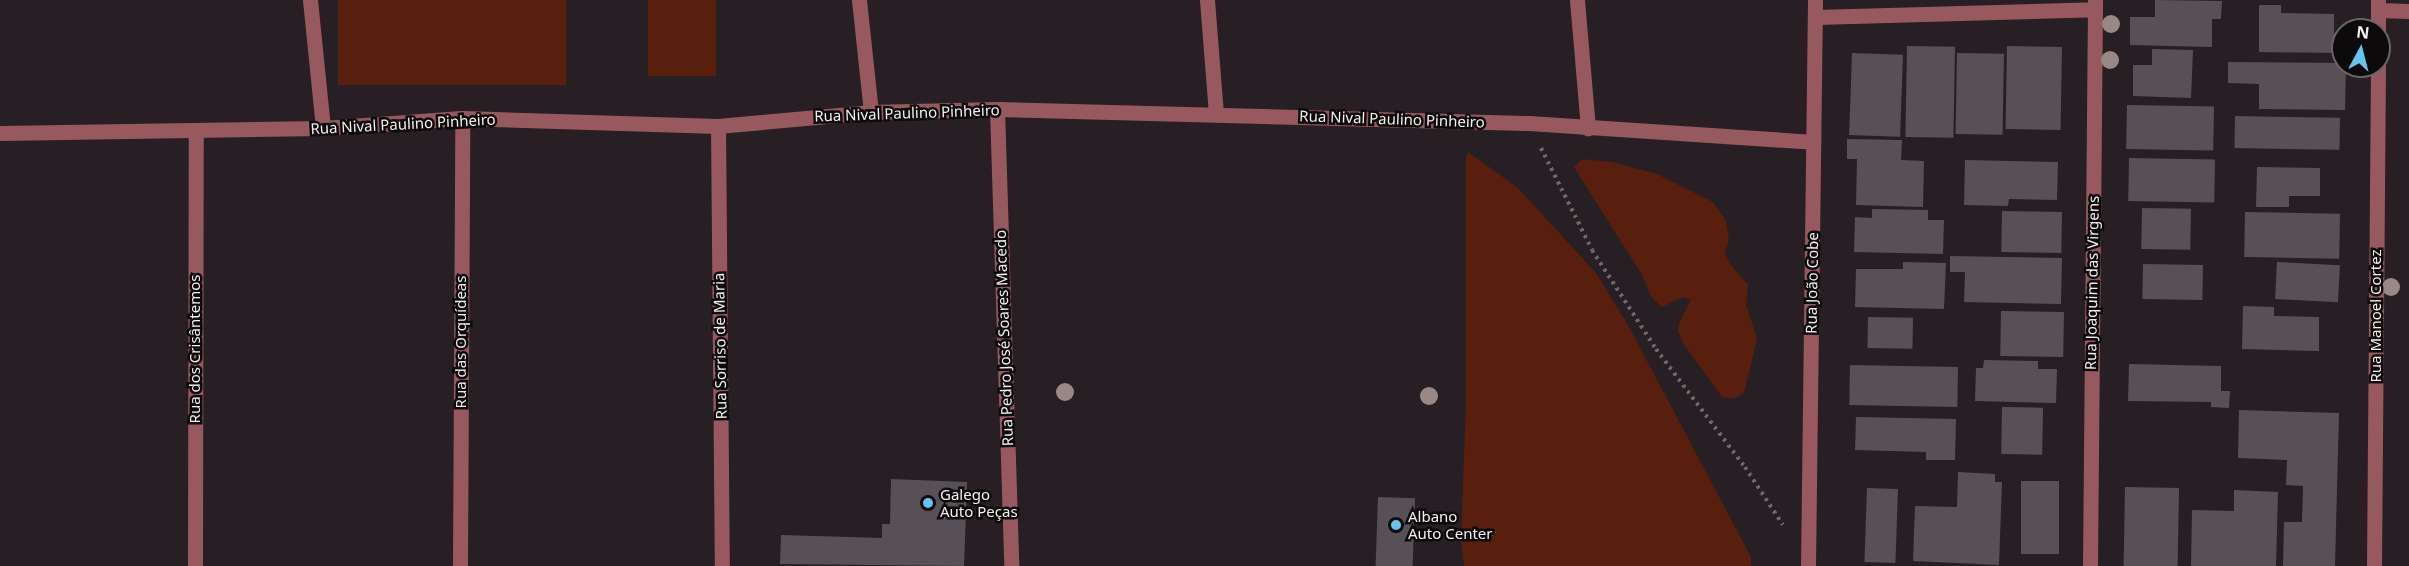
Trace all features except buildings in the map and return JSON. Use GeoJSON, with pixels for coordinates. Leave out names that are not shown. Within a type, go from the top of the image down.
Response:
{"type":"FeatureCollection","features":[{"type":"Feature","properties":{"kind":"street"},"geometry":{"type":"LineString","coordinates":[[310,0],[323,128]]}},
{"type":"Feature","properties":{"kind":"street"},"geometry":{"type":"LineString","coordinates":[[859,0],[871,112]]}},
{"type":"Feature","properties":{"kind":"street"},"geometry":{"type":"LineString","coordinates":[[1207,0],[1216,114]]}},
{"type":"Feature","properties":{"kind":"street"},"geometry":{"type":"LineString","coordinates":[[1577,0],[1588,129]]}},
{"type":"Feature","properties":{"kind":"street","name":"Rua João Cobe"},"geometry":{"type":"LineString","coordinates":[[1808,565],[1815,0]]}},
{"type":"Feature","properties":{"kind":"street"},"geometry":{"type":"LineString","coordinates":[[1816,17],[2095,5]]}},
{"type":"Feature","properties":{"kind":"street","name":"Rua Joaquim das Virgens"},"geometry":{"type":"LineString","coordinates":[[2090,566],[2095,5]]}},
{"type":"Feature","properties":{"kind":"street"},"geometry":{"type":"LineString","coordinates":[[2378,5],[2409,10]]}},
{"type":"Feature","properties":{"kind":"street","name":"Rua Manoel Cortez"},"geometry":{"type":"LineString","coordinates":[[2374,566],[2378,78]]}},
{"type":"Feature","properties":{"kind":"street","name":"Rua Nival Paulino Pinheiro"},"geometry":{"type":"LineString","coordinates":[[0,133],[196,132],[323,128],[462,118],[718,126],[871,112],[997,109],[1529,123],[1588,129],[1813,142]]}},
{"type":"Feature","properties":{"kind":"street","name":"Rua Pedro José Soares Macedo"},"geometry":{"type":"LineString","coordinates":[[997,109],[1011,566]]}},
{"type":"Feature","properties":{"kind":"street","name":"Rua das Orquídeas"},"geometry":{"type":"LineString","coordinates":[[459,566],[462,118]]}},
{"type":"Feature","properties":{"kind":"street","name":"Rua Sorriso de Maria"},"geometry":{"type":"LineString","coordinates":[[718,126],[722,566]]}},
{"type":"Feature","properties":{"kind":"street","name":"Rua dos Crisântemos"},"geometry":{"type":"LineString","coordinates":[[195,566],[196,132]]}},
{"type":"Feature","properties":{"kind":"path"},"geometry":{"type":"LineString","coordinates":[[1529,123],[1592,250],[1656,349],[1745,466],[1808,565]]}},
{"type":"Feature","properties":{"kind":"shaded area"},"geometry":{"type":"Polygon","coordinates":[[[338,0],[566,0],[566,85],[338,85],[338,0]]]}},
{"type":"Feature","properties":{"kind":"shaded area"},"geometry":{"type":"Polygon","coordinates":[[[648,0],[716,0],[716,76],[648,76],[648,0]]]}},
{"type":"Feature","properties":{"kind":"shaded area"},"geometry":{"type":"Polygon","coordinates":[[[1468,152],[1517,187],[1596,273],[1628,325],[1751,557],[1751,566],[1464,566],[1461,542],[1466,399],[1466,157],[1468,152]]]}},
{"type":"Feature","properties":{"kind":"shaded area"},"geometry":{"type":"Polygon","coordinates":[[[1582,159],[1612,162],[1657,174],[1713,202],[1726,221],[1729,240],[1725,254],[1748,285],[1746,304],[1757,339],[1744,393],[1734,399],[1722,397],[1683,343],[1678,331],[1680,321],[1691,299],[1683,297],[1662,307],[1652,298],[1642,275],[1574,167],[1582,159]]]}},
{"type":"Feature","properties":{"kind":"place","name":"Galego Auto Peças"},"geometry":{"type":"Point","coordinates":[928,503]}},
{"type":"Feature","properties":{"kind":"place","name":"Albano Auto Center"},"geometry":{"type":"Point","coordinates":[1396,525]}}]}
